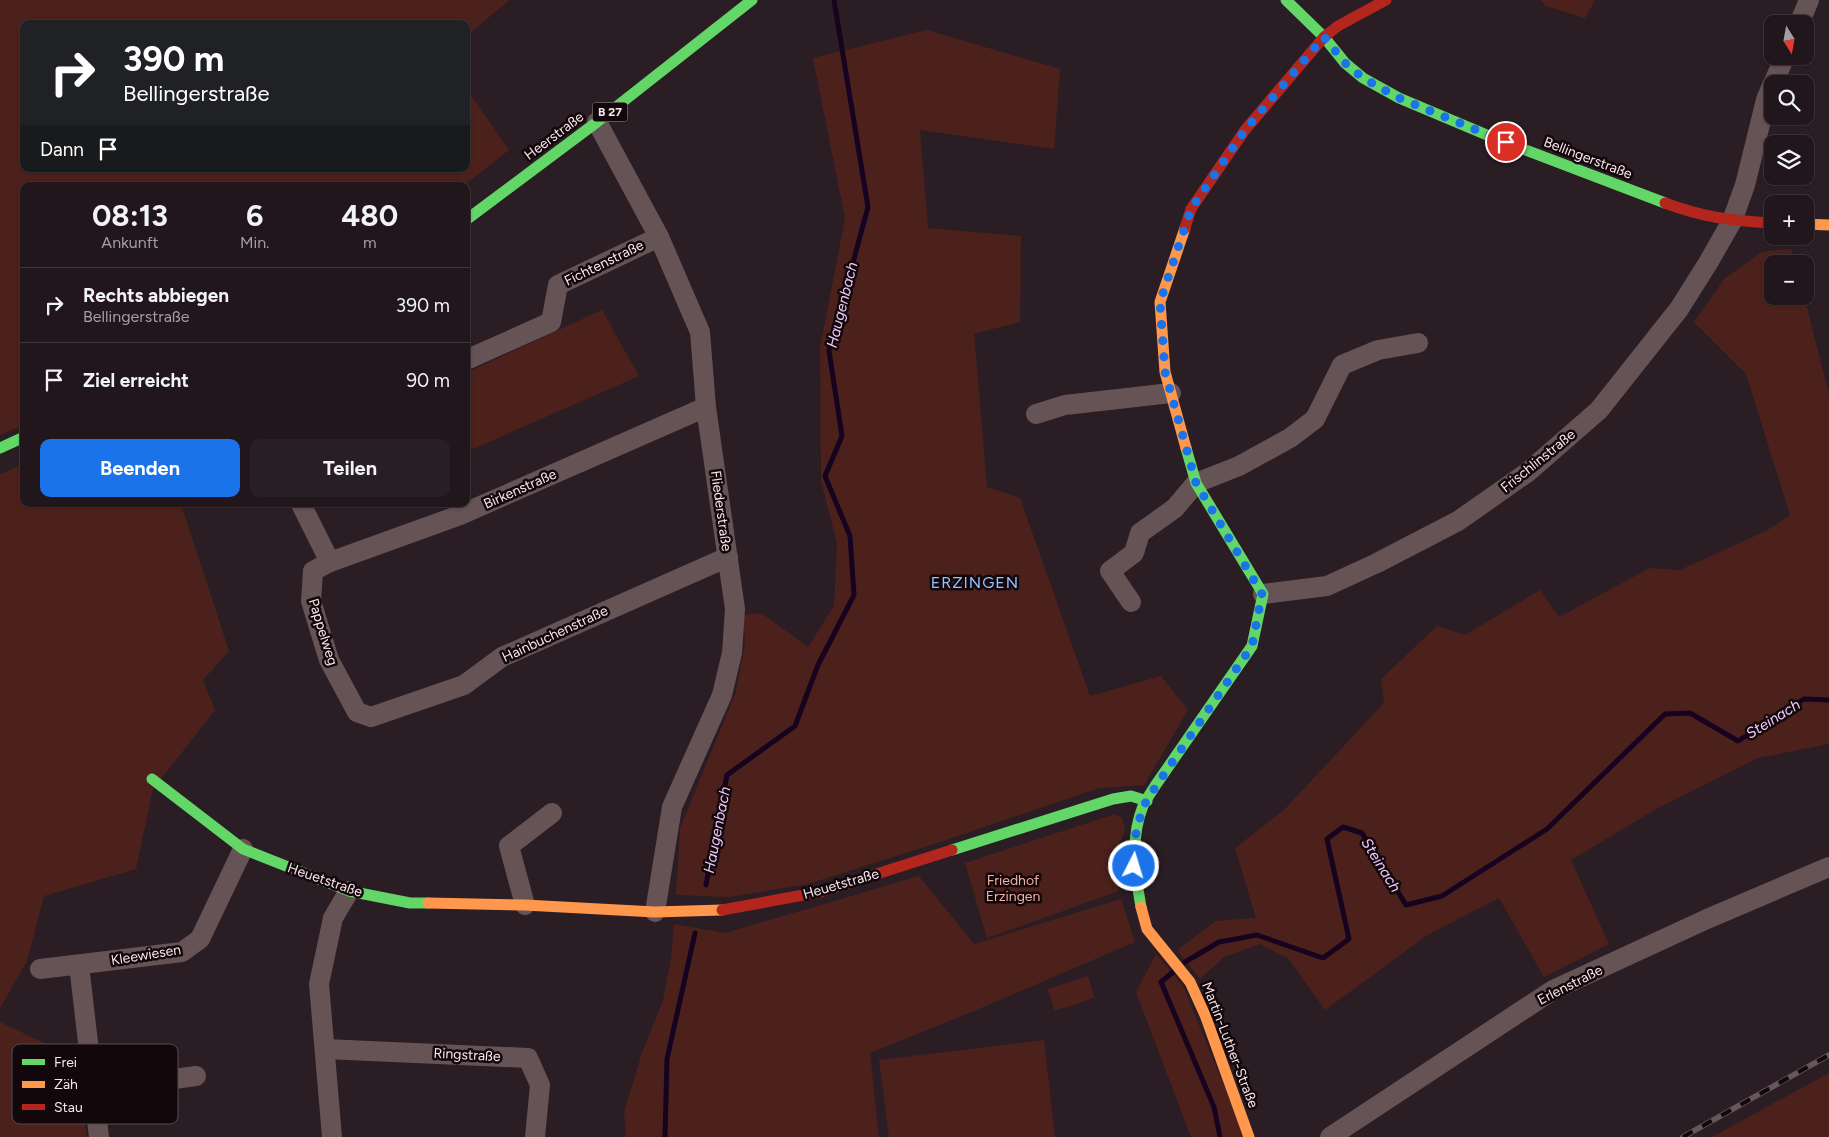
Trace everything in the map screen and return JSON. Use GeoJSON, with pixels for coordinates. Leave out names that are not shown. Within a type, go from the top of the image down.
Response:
{"type":"FeatureCollection","features":[{"type":"Feature","properties":{"kind":"street","name":"Heerstraße"},"geometry":{"type":"LineString","coordinates":[[470,217],[597,122],[752,0]]}},
{"type":"Feature","properties":{"kind":"street","name":"Bellingerstraße"},"geometry":{"type":"LineString","coordinates":[[1286,0],[1324,37],[1345,63],[1363,78],[1399,98],[1494,138],[1686,211],[1732,221],[1764,223]]}},
{"type":"Feature","properties":{"kind":"street"},"geometry":{"type":"LineString","coordinates":[[1262,594],[1196,483],[1165,372],[1160,302],[1191,209],[1245,130],[1324,37],[1338,26],[1386,0]]}},
{"type":"Feature","properties":{"kind":"street"},"geometry":{"type":"LineString","coordinates":[[1803,15],[1809,0]]}},
{"type":"Feature","properties":{"kind":"street","name":"Frischlinstraße"},"geometry":{"type":"LineString","coordinates":[[1262,594],[1327,586],[1377,563],[1458,521],[1528,472],[1599,410],[1679,309],[1732,221],[1745,185],[1764,108]]}},
{"type":"Feature","properties":{"kind":"street","name":"Fliederstraße"},"geometry":{"type":"LineString","coordinates":[[597,122],[659,237],[700,332],[706,407],[735,609],[732,653],[722,695],[672,807],[655,912]]}},
{"type":"Feature","properties":{"kind":"street"},"geometry":{"type":"LineString","coordinates":[[1814,224],[1829,225]]}},
{"type":"Feature","properties":{"kind":"street","name":"Fichtenstraße"},"geometry":{"type":"LineString","coordinates":[[470,358],[551,322],[558,285],[659,237]]}},
{"type":"Feature","properties":{"kind":"street"},"geometry":{"type":"LineString","coordinates":[[1131,602],[1110,572],[1134,553],[1140,533],[1175,508],[1196,483],[1247,461],[1290,438],[1315,419],[1342,365],[1378,350],[1418,343]]}},
{"type":"Feature","properties":{"kind":"street"},"geometry":{"type":"LineString","coordinates":[[1036,414],[1065,405],[1171,393]]}},
{"type":"Feature","properties":{"kind":"street","name":"Birkenstraße"},"geometry":{"type":"LineString","coordinates":[[330,562],[460,515],[706,407]]}},
{"type":"Feature","properties":{"kind":"street"},"geometry":{"type":"LineString","coordinates":[[0,448],[20,440]]}},
{"type":"Feature","properties":{"kind":"street"},"geometry":{"type":"LineString","coordinates":[[302,507],[330,562]]}},
{"type":"Feature","properties":{"kind":"street","name":"Hainbuchenstraße"},"geometry":{"type":"LineString","coordinates":[[357,712],[371,717],[464,685],[502,656],[728,556]]}},
{"type":"Feature","properties":{"kind":"street","name":"Pappelweg"},"geometry":{"type":"LineString","coordinates":[[330,562],[314,571],[311,601],[329,660],[357,712]]}},
{"type":"Feature","properties":{"kind":"street","name":"Martin-Luther-Straße"},"geometry":{"type":"LineString","coordinates":[[1249,1137],[1205,1015],[1190,982],[1147,928],[1141,908],[1134,866],[1136,833],[1143,807],[1252,646],[1262,594]]}},
{"type":"Feature","properties":{"kind":"street","name":"Heuetstraße"},"geometry":{"type":"LineString","coordinates":[[152,778],[243,849],[349,891],[410,903],[525,904],[655,912],[719,910],[820,892],[1113,800],[1131,796],[1147,801]]}},
{"type":"Feature","properties":{"kind":"street"},"geometry":{"type":"LineString","coordinates":[[525,904],[509,846],[552,813]]}},
{"type":"Feature","properties":{"kind":"street","name":"Kleewiesen"},"geometry":{"type":"LineString","coordinates":[[40,969],[182,952],[200,939],[243,849]]}},
{"type":"Feature","properties":{"kind":"street","name":"Erlenstraße"},"geometry":{"type":"LineString","coordinates":[[1330,1137],[1554,990],[1829,867]]}},
{"type":"Feature","properties":{"kind":"street"},"geometry":{"type":"LineString","coordinates":[[332,1137],[319,984],[333,918],[349,891]]}},
{"type":"Feature","properties":{"kind":"street"},"geometry":{"type":"LineString","coordinates":[[79,965],[88,1044]]}},
{"type":"Feature","properties":{"kind":"street","name":"Ringstraße"},"geometry":{"type":"LineString","coordinates":[[325,1049],[528,1058],[540,1085],[535,1137]]}},
{"type":"Feature","properties":{"kind":"street"},"geometry":{"type":"LineString","coordinates":[[178,1078],[196,1076]]}},
{"type":"Feature","properties":{"kind":"street"},"geometry":{"type":"LineString","coordinates":[[98,1124],[99,1137]]}},
{"type":"Feature","properties":{"kind":"green space"},"geometry":{"type":"Polygon","coordinates":[[[0,0],[509,0],[470,34],[470,20],[20,20],[20,172],[470,172],[470,94],[509,150],[468,182],[20,182],[20,427],[0,435],[0,0]]]}},
{"type":"Feature","properties":{"kind":"green space"},"geometry":{"type":"Polygon","coordinates":[[[1540,0],[1595,0],[1585,18],[1546,6],[1540,0]]]}},
{"type":"Feature","properties":{"kind":"green space"},"geometry":{"type":"Polygon","coordinates":[[[927,30],[1060,69],[1054,149],[920,130],[928,228],[1021,236],[1020,322],[974,334],[987,487],[1020,498],[1090,696],[1161,676],[1188,710],[1144,785],[1099,788],[808,884],[729,897],[676,895],[680,828],[736,692],[745,643],[743,615],[761,613],[808,647],[834,606],[837,543],[821,481],[820,348],[845,218],[813,58],[927,30]]]}},
{"type":"Feature","properties":{"kind":"green space"},"geometry":{"type":"Polygon","coordinates":[[[1791,249],[1793,255],[1764,255],[1764,305],[1806,305],[1829,395],[1829,744],[1758,758],[1656,809],[1571,860],[1609,944],[1544,977],[1499,898],[1429,934],[1325,1010],[1288,958],[1260,944],[1224,957],[1200,979],[1177,950],[1216,921],[1256,918],[1235,848],[1283,811],[1384,703],[1381,679],[1437,626],[1465,635],[1540,590],[1559,617],[1650,568],[1680,570],[1766,531],[1790,515],[1746,374],[1694,322],[1725,278],[1762,252],[1791,249]]]}},
{"type":"Feature","properties":{"kind":"green space"},"geometry":{"type":"Polygon","coordinates":[[[602,310],[639,376],[470,450],[470,371],[602,310]]]}},
{"type":"Feature","properties":{"kind":"green space"},"geometry":{"type":"Polygon","coordinates":[[[20,466],[20,507],[182,507],[229,651],[203,680],[215,710],[153,789],[136,869],[44,896],[27,961],[0,1008],[0,474],[20,466]]]}},
{"type":"Feature","properties":{"kind":"green space","name":"Friedhof Erzingen"},"geometry":{"type":"Polygon","coordinates":[[[1115,814],[1122,818],[1125,829],[1115,860],[1119,891],[987,938],[965,863],[1115,814]]]}},
{"type":"Feature","properties":{"kind":"green space"},"geometry":{"type":"Polygon","coordinates":[[[919,876],[974,944],[1121,899],[1135,942],[870,1053],[879,1137],[626,1137],[624,1112],[642,1053],[663,1000],[671,958],[674,924],[725,933],[919,876]]]}},
{"type":"Feature","properties":{"kind":"green space"},"geometry":{"type":"Polygon","coordinates":[[[1156,954],[1183,986],[1245,1137],[1191,1137],[1136,992],[1156,954]]]}},
{"type":"Feature","properties":{"kind":"green space"},"geometry":{"type":"Polygon","coordinates":[[[1088,976],[1094,997],[1075,1005],[1054,1010],[1048,989],[1088,976]]]}},
{"type":"Feature","properties":{"kind":"green space"},"geometry":{"type":"Polygon","coordinates":[[[0,1022],[46,1044],[12,1044],[12,1124],[85,1124],[87,1137],[0,1137],[0,1022]]]}},
{"type":"Feature","properties":{"kind":"green space"},"geometry":{"type":"Polygon","coordinates":[[[1044,1040],[1055,1137],[889,1137],[879,1060],[1044,1040]]]}},
{"type":"Feature","properties":{"kind":"green space"},"geometry":{"type":"Polygon","coordinates":[[[1829,1073],[1829,1137],[1712,1137],[1829,1073]]]}},
{"type":"Feature","properties":{"kind":"waterway","name":"Haugenbach"},"geometry":{"type":"LineString","coordinates":[[706,885],[727,775],[795,726],[818,665],[854,595],[850,536],[825,476],[842,436],[829,351],[868,207],[834,0]]}},
{"type":"Feature","properties":{"kind":"waterway","name":"Steinach"},"geometry":{"type":"LineString","coordinates":[[1185,962],[1219,942],[1257,935],[1323,958],[1349,939],[1327,839],[1343,827],[1362,833],[1406,905],[1442,896],[1547,829],[1665,714],[1690,713],[1738,741],[1804,699],[1829,700]]}},
{"type":"Feature","properties":{"kind":"waterway","name":"Haugenbach"},"geometry":{"type":"LineString","coordinates":[[665,1137],[667,1059],[695,933]]}},
{"type":"Feature","properties":{"kind":"waterway","name":"Steinach"},"geometry":{"type":"LineString","coordinates":[[1173,972],[1161,982],[1214,1107],[1220,1137]]}},
{"type":"Feature","properties":{"kind":"railway"},"geometry":{"type":"LineString","coordinates":[[1683,1137],[1829,1055]]}},
{"type":"Feature","properties":{"kind":"traffic: fast"},"geometry":{"type":"LineString","coordinates":[[470,217],[597,122],[752,0]]}},
{"type":"Feature","properties":{"kind":"traffic: fast"},"geometry":{"type":"LineString","coordinates":[[1286,0],[1324,37],[1345,63],[1363,78],[1399,98],[1494,138],[1665,203]]}},
{"type":"Feature","properties":{"kind":"traffic: fast"},"geometry":{"type":"LineString","coordinates":[[0,448],[20,439]]}},
{"type":"Feature","properties":{"kind":"traffic: fast"},"geometry":{"type":"LineString","coordinates":[[1141,907],[1137,882],[1135,843],[1136,831],[1143,806],[1252,646],[1263,594],[1196,483],[1186,448]]}},
{"type":"Feature","properties":{"kind":"traffic: fast"},"geometry":{"type":"LineString","coordinates":[[152,779],[243,849],[349,891],[410,903],[428,903]]}},
{"type":"Feature","properties":{"kind":"traffic: fast"},"geometry":{"type":"LineString","coordinates":[[952,850],[1113,799],[1131,796],[1147,801]]}},
{"type":"Feature","properties":{"kind":"traffic: slow"},"geometry":{"type":"LineString","coordinates":[[1814,224],[1829,225]]}},
{"type":"Feature","properties":{"kind":"traffic: slow"},"geometry":{"type":"LineString","coordinates":[[1185,228],[1160,302],[1165,372],[1186,448]]}},
{"type":"Feature","properties":{"kind":"traffic: slow"},"geometry":{"type":"LineString","coordinates":[[428,903],[525,905],[655,912],[722,910]]}},
{"type":"Feature","properties":{"kind":"traffic: slow"},"geometry":{"type":"LineString","coordinates":[[1141,907],[1147,929],[1190,982],[1205,1015],[1249,1137]]}},
{"type":"Feature","properties":{"kind":"traffic: jam"},"geometry":{"type":"LineString","coordinates":[[1185,228],[1191,209],[1245,130],[1324,37],[1338,26],[1386,0]]}},
{"type":"Feature","properties":{"kind":"traffic: jam"},"geometry":{"type":"LineString","coordinates":[[1665,203],[1717,218],[1764,222]]}},
{"type":"Feature","properties":{"kind":"traffic: jam"},"geometry":{"type":"LineString","coordinates":[[722,910],[820,892],[952,850]]}},
{"type":"Feature","properties":{"kind":"district","name":"ERZINGEN"},"geometry":{"type":"Point","coordinates":[975,582]}},
{"type":"Feature","properties":{"kind":"route"},"geometry":{"type":"LineString","coordinates":[[1134,866],[1136,833],[1143,807],[1252,646],[1262,594],[1196,483],[1165,372],[1160,302],[1191,209],[1245,130],[1324,37],[1345,63],[1363,78],[1399,98],[1506,142]]}}]}
